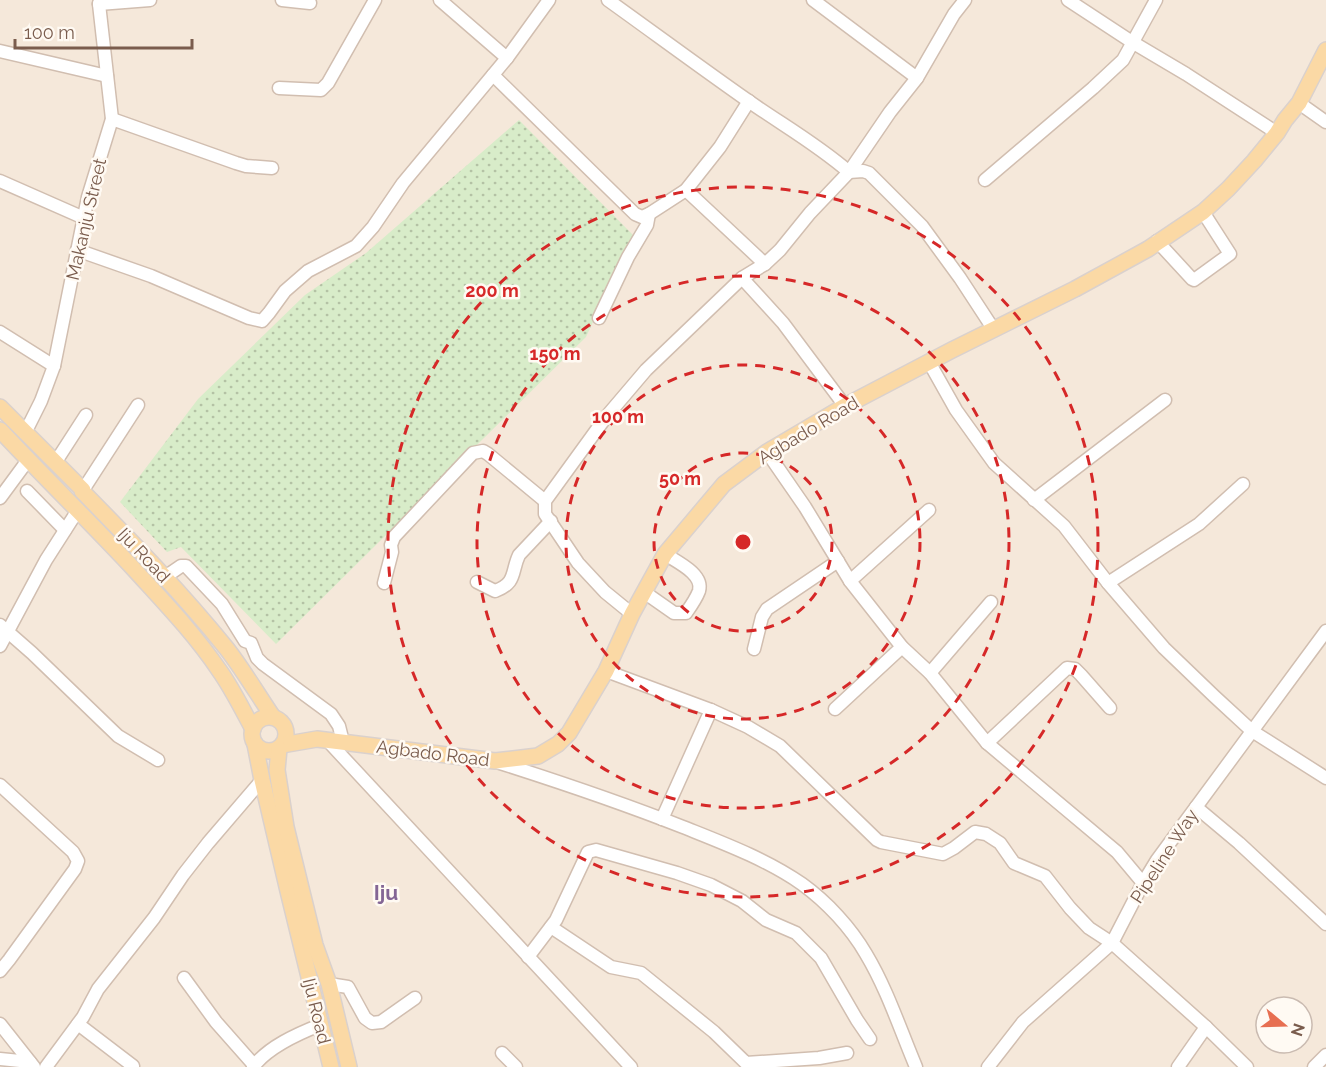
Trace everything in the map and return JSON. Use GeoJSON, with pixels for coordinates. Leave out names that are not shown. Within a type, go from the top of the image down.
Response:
{"type":"FeatureCollection","features":[{"type":"Feature","properties":{"kind":"main road","name":"Agbado Road"},"geometry":{"type":"LineString","coordinates":[[280,747],[289,743],[329,740],[495,761],[538,756],[558,744],[569,733],[606,671],[665,554],[724,484],[767,452],[845,406],[1075,289],[1148,249],[1203,212],[1228,189],[1277,133],[1299,103],[1326,50]]}},
{"type":"Feature","properties":{"kind":"main road","name":"Iju Road"},"geometry":{"type":"LineString","coordinates":[[0,407],[83,490],[191,606],[229,652],[279,721]]}},
{"type":"Feature","properties":{"kind":"main road","name":"Iju Road"},"geometry":{"type":"LineString","coordinates":[[0,430],[155,592],[198,641],[235,695],[254,736],[262,780],[331,1067]]}},
{"type":"Feature","properties":{"kind":"main road"},"geometry":{"type":"LineString","coordinates":[[267,717],[279,721],[286,732],[286,739],[280,747],[270,751],[262,749],[254,736],[256,723],[267,717]]}},
{"type":"Feature","properties":{"kind":"main road","name":"Agbado Road"},"geometry":{"type":"LineString","coordinates":[[279,721],[329,740]]}},
{"type":"Feature","properties":{"kind":"main road","name":"Iju Road"},"geometry":{"type":"LineString","coordinates":[[280,747],[277,770],[286,828],[315,945],[329,984],[349,1067]]}},
{"type":"Feature","properties":{"kind":"street"},"geometry":{"type":"LineString","coordinates":[[100,2],[150,0]]}},
{"type":"Feature","properties":{"kind":"street"},"geometry":{"type":"LineString","coordinates":[[282,0],[310,3]]}},
{"type":"Feature","properties":{"kind":"street"},"geometry":{"type":"LineString","coordinates":[[279,88],[321,90],[328,83],[375,0]]}},
{"type":"Feature","properties":{"kind":"street"},"geometry":{"type":"LineString","coordinates":[[440,0],[507,58]]}},
{"type":"Feature","properties":{"kind":"street"},"geometry":{"type":"LineString","coordinates":[[77,250],[151,276],[261,321],[285,291],[308,271],[356,246],[373,227],[403,183],[507,58],[549,0]]}},
{"type":"Feature","properties":{"kind":"street"},"geometry":{"type":"LineString","coordinates":[[608,0],[749,101],[810,141],[849,172]]}},
{"type":"Feature","properties":{"kind":"street"},"geometry":{"type":"LineString","coordinates":[[813,0],[917,78]]}},
{"type":"Feature","properties":{"kind":"street"},"geometry":{"type":"LineString","coordinates":[[633,614],[605,592],[578,563],[545,514],[545,501],[606,417],[646,370],[742,278],[765,264],[780,250],[810,213],[849,172],[890,112],[917,78],[954,14],[965,0]]}},
{"type":"Feature","properties":{"kind":"street"},"geometry":{"type":"LineString","coordinates":[[1068,0],[1277,133]]}},
{"type":"Feature","properties":{"kind":"street"},"geometry":{"type":"LineString","coordinates":[[985,180],[1123,60],[1156,0]]}},
{"type":"Feature","properties":{"kind":"street","name":"Makanju Street"},"geometry":{"type":"LineString","coordinates":[[25,433],[41,401],[54,366],[88,197],[112,119],[100,2]]}},
{"type":"Feature","properties":{"kind":"street"},"geometry":{"type":"LineString","coordinates":[[0,51],[107,76]]}},
{"type":"Feature","properties":{"kind":"street"},"geometry":{"type":"LineString","coordinates":[[493,75],[635,214],[642,217],[686,189],[720,147],[749,101]]}},
{"type":"Feature","properties":{"kind":"street"},"geometry":{"type":"LineString","coordinates":[[1299,103],[1326,122]]}},
{"type":"Feature","properties":{"kind":"street"},"geometry":{"type":"LineString","coordinates":[[112,119],[236,163],[272,168]]}},
{"type":"Feature","properties":{"kind":"street"},"geometry":{"type":"LineString","coordinates":[[849,172],[859,170],[869,173],[922,226],[994,330]]}},
{"type":"Feature","properties":{"kind":"street"},"geometry":{"type":"LineString","coordinates":[[0,181],[84,218]]}},
{"type":"Feature","properties":{"kind":"street"},"geometry":{"type":"LineString","coordinates":[[686,189],[765,264]]}},
{"type":"Feature","properties":{"kind":"street"},"geometry":{"type":"LineString","coordinates":[[1157,241],[1194,280],[1230,254],[1203,212]]}},
{"type":"Feature","properties":{"kind":"street"},"geometry":{"type":"LineString","coordinates":[[599,318],[628,257],[647,225],[649,214]]}},
{"type":"Feature","properties":{"kind":"street"},"geometry":{"type":"LineString","coordinates":[[742,278],[783,322],[845,406]]}},
{"type":"Feature","properties":{"kind":"street"},"geometry":{"type":"LineString","coordinates":[[0,332],[54,366]]}},
{"type":"Feature","properties":{"kind":"street"},"geometry":{"type":"LineString","coordinates":[[929,362],[956,410],[994,463],[1064,526],[1108,583],[1164,648],[1252,731],[1326,778]]}},
{"type":"Feature","properties":{"kind":"street"},"geometry":{"type":"LineString","coordinates":[[1034,500],[1165,399]]}},
{"type":"Feature","properties":{"kind":"street"},"geometry":{"type":"LineString","coordinates":[[83,490],[138,405]]}},
{"type":"Feature","properties":{"kind":"street"},"geometry":{"type":"LineString","coordinates":[[55,463],[86,415]]}},
{"type":"Feature","properties":{"kind":"street"},"geometry":{"type":"LineString","coordinates":[[384,583],[394,537],[473,453],[483,451],[488,454],[545,501]]}},
{"type":"Feature","properties":{"kind":"street"},"geometry":{"type":"LineString","coordinates":[[767,452],[805,507],[850,580],[902,647],[930,673],[987,743],[1117,852],[1143,883]]}},
{"type":"Feature","properties":{"kind":"street"},"geometry":{"type":"LineString","coordinates":[[0,498],[28,460]]}},
{"type":"Feature","properties":{"kind":"street"},"geometry":{"type":"LineString","coordinates":[[1108,583],[1199,524],[1243,484]]}},
{"type":"Feature","properties":{"kind":"street"},"geometry":{"type":"LineString","coordinates":[[27,491],[65,530]]}},
{"type":"Feature","properties":{"kind":"street"},"geometry":{"type":"LineString","coordinates":[[0,646],[4,628],[78,510]]}},
{"type":"Feature","properties":{"kind":"street"},"geometry":{"type":"LineString","coordinates":[[850,580],[929,510]]}},
{"type":"Feature","properties":{"kind":"street"},"geometry":{"type":"LineString","coordinates":[[477,582],[495,591],[502,589],[514,574],[519,555],[551,521]]}},
{"type":"Feature","properties":{"kind":"street"},"geometry":{"type":"LineString","coordinates":[[644,592],[680,614],[686,613],[695,600],[700,589],[695,575],[665,554]]}},
{"type":"Feature","properties":{"kind":"street"},"geometry":{"type":"LineString","coordinates":[[754,649],[762,617],[767,609],[838,561]]}},
{"type":"Feature","properties":{"kind":"street"},"geometry":{"type":"LineString","coordinates":[[165,577],[181,566],[186,566],[222,603],[245,641],[251,643],[257,658],[331,714],[339,726],[329,740],[631,1067]]}},
{"type":"Feature","properties":{"kind":"street"},"geometry":{"type":"LineString","coordinates":[[930,673],[991,602]]}},
{"type":"Feature","properties":{"kind":"street"},"geometry":{"type":"LineString","coordinates":[[4,628],[118,736],[158,760]]}},
{"type":"Feature","properties":{"kind":"street","name":"Pipeline Way"},"geometry":{"type":"LineString","coordinates":[[988,1067],[1023,1022],[1112,943],[1157,860],[1326,631]]}},
{"type":"Feature","properties":{"kind":"street"},"geometry":{"type":"LineString","coordinates":[[835,709],[902,647]]}},
{"type":"Feature","properties":{"kind":"street"},"geometry":{"type":"LineString","coordinates":[[987,743],[1067,668],[1075,669],[1110,708]]}},
{"type":"Feature","properties":{"kind":"street"},"geometry":{"type":"LineString","coordinates":[[606,671],[711,710],[748,727],[780,746],[881,842],[943,854],[975,832],[986,834],[1000,843],[1014,862],[1045,876],[1089,928],[1112,943],[1247,1067]]}},
{"type":"Feature","properties":{"kind":"street"},"geometry":{"type":"LineString","coordinates":[[662,819],[711,710]]}},
{"type":"Feature","properties":{"kind":"street"},"geometry":{"type":"LineString","coordinates":[[495,761],[600,796],[724,843],[775,867],[802,884],[822,900],[866,953],[886,994],[916,1067]]}},
{"type":"Feature","properties":{"kind":"street"},"geometry":{"type":"LineString","coordinates":[[45,1067],[83,1017],[98,989],[154,918],[183,875],[262,780]]}},
{"type":"Feature","properties":{"kind":"street"},"geometry":{"type":"LineString","coordinates":[[0,785],[73,852],[78,861],[75,869],[0,971]]}},
{"type":"Feature","properties":{"kind":"street"},"geometry":{"type":"LineString","coordinates":[[1196,807],[1239,843],[1326,924]]}},
{"type":"Feature","properties":{"kind":"street"},"geometry":{"type":"LineString","coordinates":[[528,957],[556,920],[588,852],[596,850],[711,885],[742,901],[766,920],[796,933],[821,958],[870,1039]]}},
{"type":"Feature","properties":{"kind":"street"},"geometry":{"type":"LineString","coordinates":[[551,927],[611,967],[641,973],[714,1032],[746,1064],[819,1058],[848,1053]]}},
{"type":"Feature","properties":{"kind":"street"},"geometry":{"type":"LineString","coordinates":[[184,978],[216,1022],[253,1066],[268,1052],[301,1032],[320,1025]]}},
{"type":"Feature","properties":{"kind":"street"},"geometry":{"type":"LineString","coordinates":[[329,984],[348,987],[365,1018],[372,1023],[381,1022],[415,998]]}},
{"type":"Feature","properties":{"kind":"street"},"geometry":{"type":"LineString","coordinates":[[0,1024],[32,1064]]}},
{"type":"Feature","properties":{"kind":"street"},"geometry":{"type":"LineString","coordinates":[[78,1024],[133,1066]]}},
{"type":"Feature","properties":{"kind":"street"},"geometry":{"type":"LineString","coordinates":[[1178,1067],[1206,1027]]}},
{"type":"Feature","properties":{"kind":"street"},"geometry":{"type":"LineString","coordinates":[[502,1053],[516,1067]]}},
{"type":"Feature","properties":{"kind":"street"},"geometry":{"type":"LineString","coordinates":[[1314,1067],[1326,1055]]}},
{"type":"Feature","properties":{"kind":"street"},"geometry":{"type":"LineString","coordinates":[[0,1059],[32,1064]]}},
{"type":"Feature","properties":{"kind":"shaded area"},"geometry":{"type":"Polygon","coordinates":[[[0,0],[1326,0],[1326,1067],[0,1067],[0,0]]]}},
{"type":"Feature","properties":{"kind":"green space"},"geometry":{"type":"Polygon","coordinates":[[[519,120],[633,235],[586,337],[276,644],[181,547],[167,552],[120,502],[198,399],[305,295],[366,253],[519,120]]]}},
{"type":"Feature","properties":{"kind":"district","name":"Iju"},"geometry":{"type":"Point","coordinates":[386,892]}}]}
